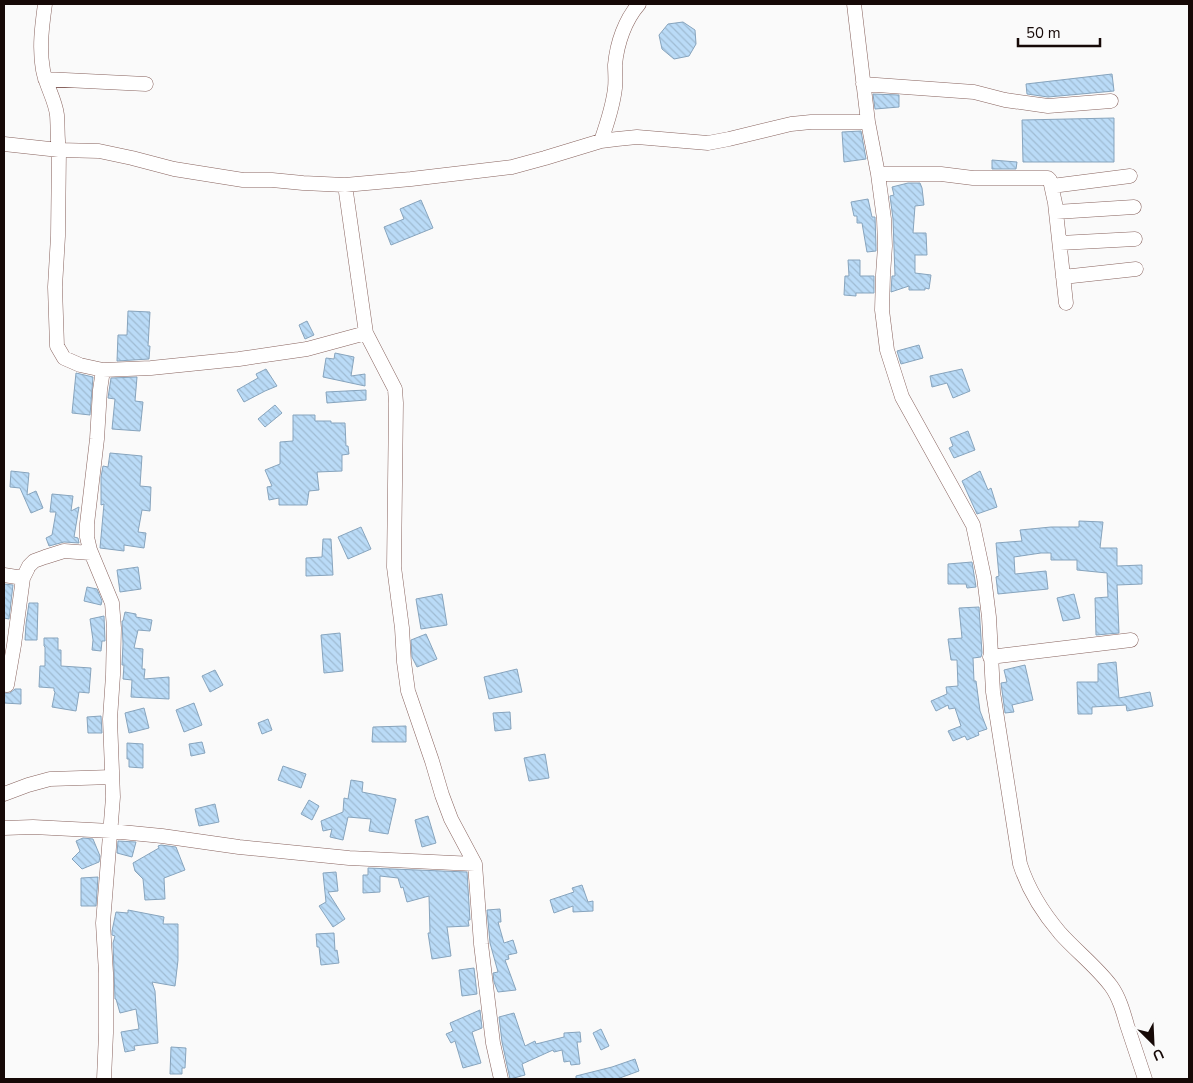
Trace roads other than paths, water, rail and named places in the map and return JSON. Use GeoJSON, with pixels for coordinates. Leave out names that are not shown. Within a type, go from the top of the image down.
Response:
{"type":"FeatureCollection","features":[{"type":"Feature","properties":{"kind":"street"},"geometry":{"type":"LineString","coordinates":[[45,4],[41,59],[43,72],[57,115],[59,150],[58,236],[55,287],[57,346],[64,358],[103,370],[151,368],[239,360],[307,349],[366,333]]}},
{"type":"Feature","properties":{"kind":"street"},"geometry":{"type":"LineString","coordinates":[[602,141],[615,88],[616,64],[622,33],[639,4]]}},
{"type":"Feature","properties":{"kind":"street"},"geometry":{"type":"LineString","coordinates":[[854,4],[868,122],[878,174],[884,228],[882,310],[887,350],[902,397],[973,525],[990,616],[992,692],[1020,864],[1034,896],[1060,933],[1096,967],[1112,988],[1121,1006],[1145,1079]]}},
{"type":"Feature","properties":{"kind":"street"},"geometry":{"type":"LineString","coordinates":[[45,79],[146,84]]}},
{"type":"Feature","properties":{"kind":"street"},"geometry":{"type":"LineString","coordinates":[[863,84],[974,92],[1005,100],[1048,106],[1111,101]]}},
{"type":"Feature","properties":{"kind":"street"},"geometry":{"type":"LineString","coordinates":[[4,144],[59,150],[99,151],[174,170],[243,180],[345,185],[512,167],[602,141],[637,137],[708,142],[729,140],[791,124],[868,122]]}},
{"type":"Feature","properties":{"kind":"street"},"geometry":{"type":"LineString","coordinates":[[878,174],[941,174],[973,178],[1048,178],[1052,186],[1056,212],[1066,303]]}},
{"type":"Feature","properties":{"kind":"street"},"geometry":{"type":"LineString","coordinates":[[1052,186],[1130,176]]}},
{"type":"Feature","properties":{"kind":"street"},"geometry":{"type":"LineString","coordinates":[[345,185],[366,333],[395,389],[394,567],[408,691],[451,819],[475,864],[481,944],[494,1043],[501,1079]]}},
{"type":"Feature","properties":{"kind":"street"},"geometry":{"type":"LineString","coordinates":[[1056,212],[1134,207]]}},
{"type":"Feature","properties":{"kind":"street"},"geometry":{"type":"LineString","coordinates":[[1060,243],[1135,239]]}},
{"type":"Feature","properties":{"kind":"street"},"geometry":{"type":"LineString","coordinates":[[1063,277],[1136,269]]}},
{"type":"Feature","properties":{"kind":"street"},"geometry":{"type":"LineString","coordinates":[[103,370],[87,537],[90,554],[112,603],[114,628],[110,720],[113,797],[103,922],[106,973],[104,1079]]}},
{"type":"Feature","properties":{"kind":"street"},"geometry":{"type":"LineString","coordinates":[[7,685],[23,578],[29,566],[34,561],[64,551],[90,554]]}},
{"type":"Feature","properties":{"kind":"street"},"geometry":{"type":"LineString","coordinates":[[4,575],[23,578]]}},
{"type":"Feature","properties":{"kind":"street"},"geometry":{"type":"LineString","coordinates":[[990,657],[1131,640]]}},
{"type":"Feature","properties":{"kind":"street"},"geometry":{"type":"LineString","coordinates":[[4,794],[50,779],[112,777]]}},
{"type":"Feature","properties":{"kind":"street"},"geometry":{"type":"LineString","coordinates":[[4,828],[33,827],[111,830],[239,847],[349,858],[475,864]]}}]}
